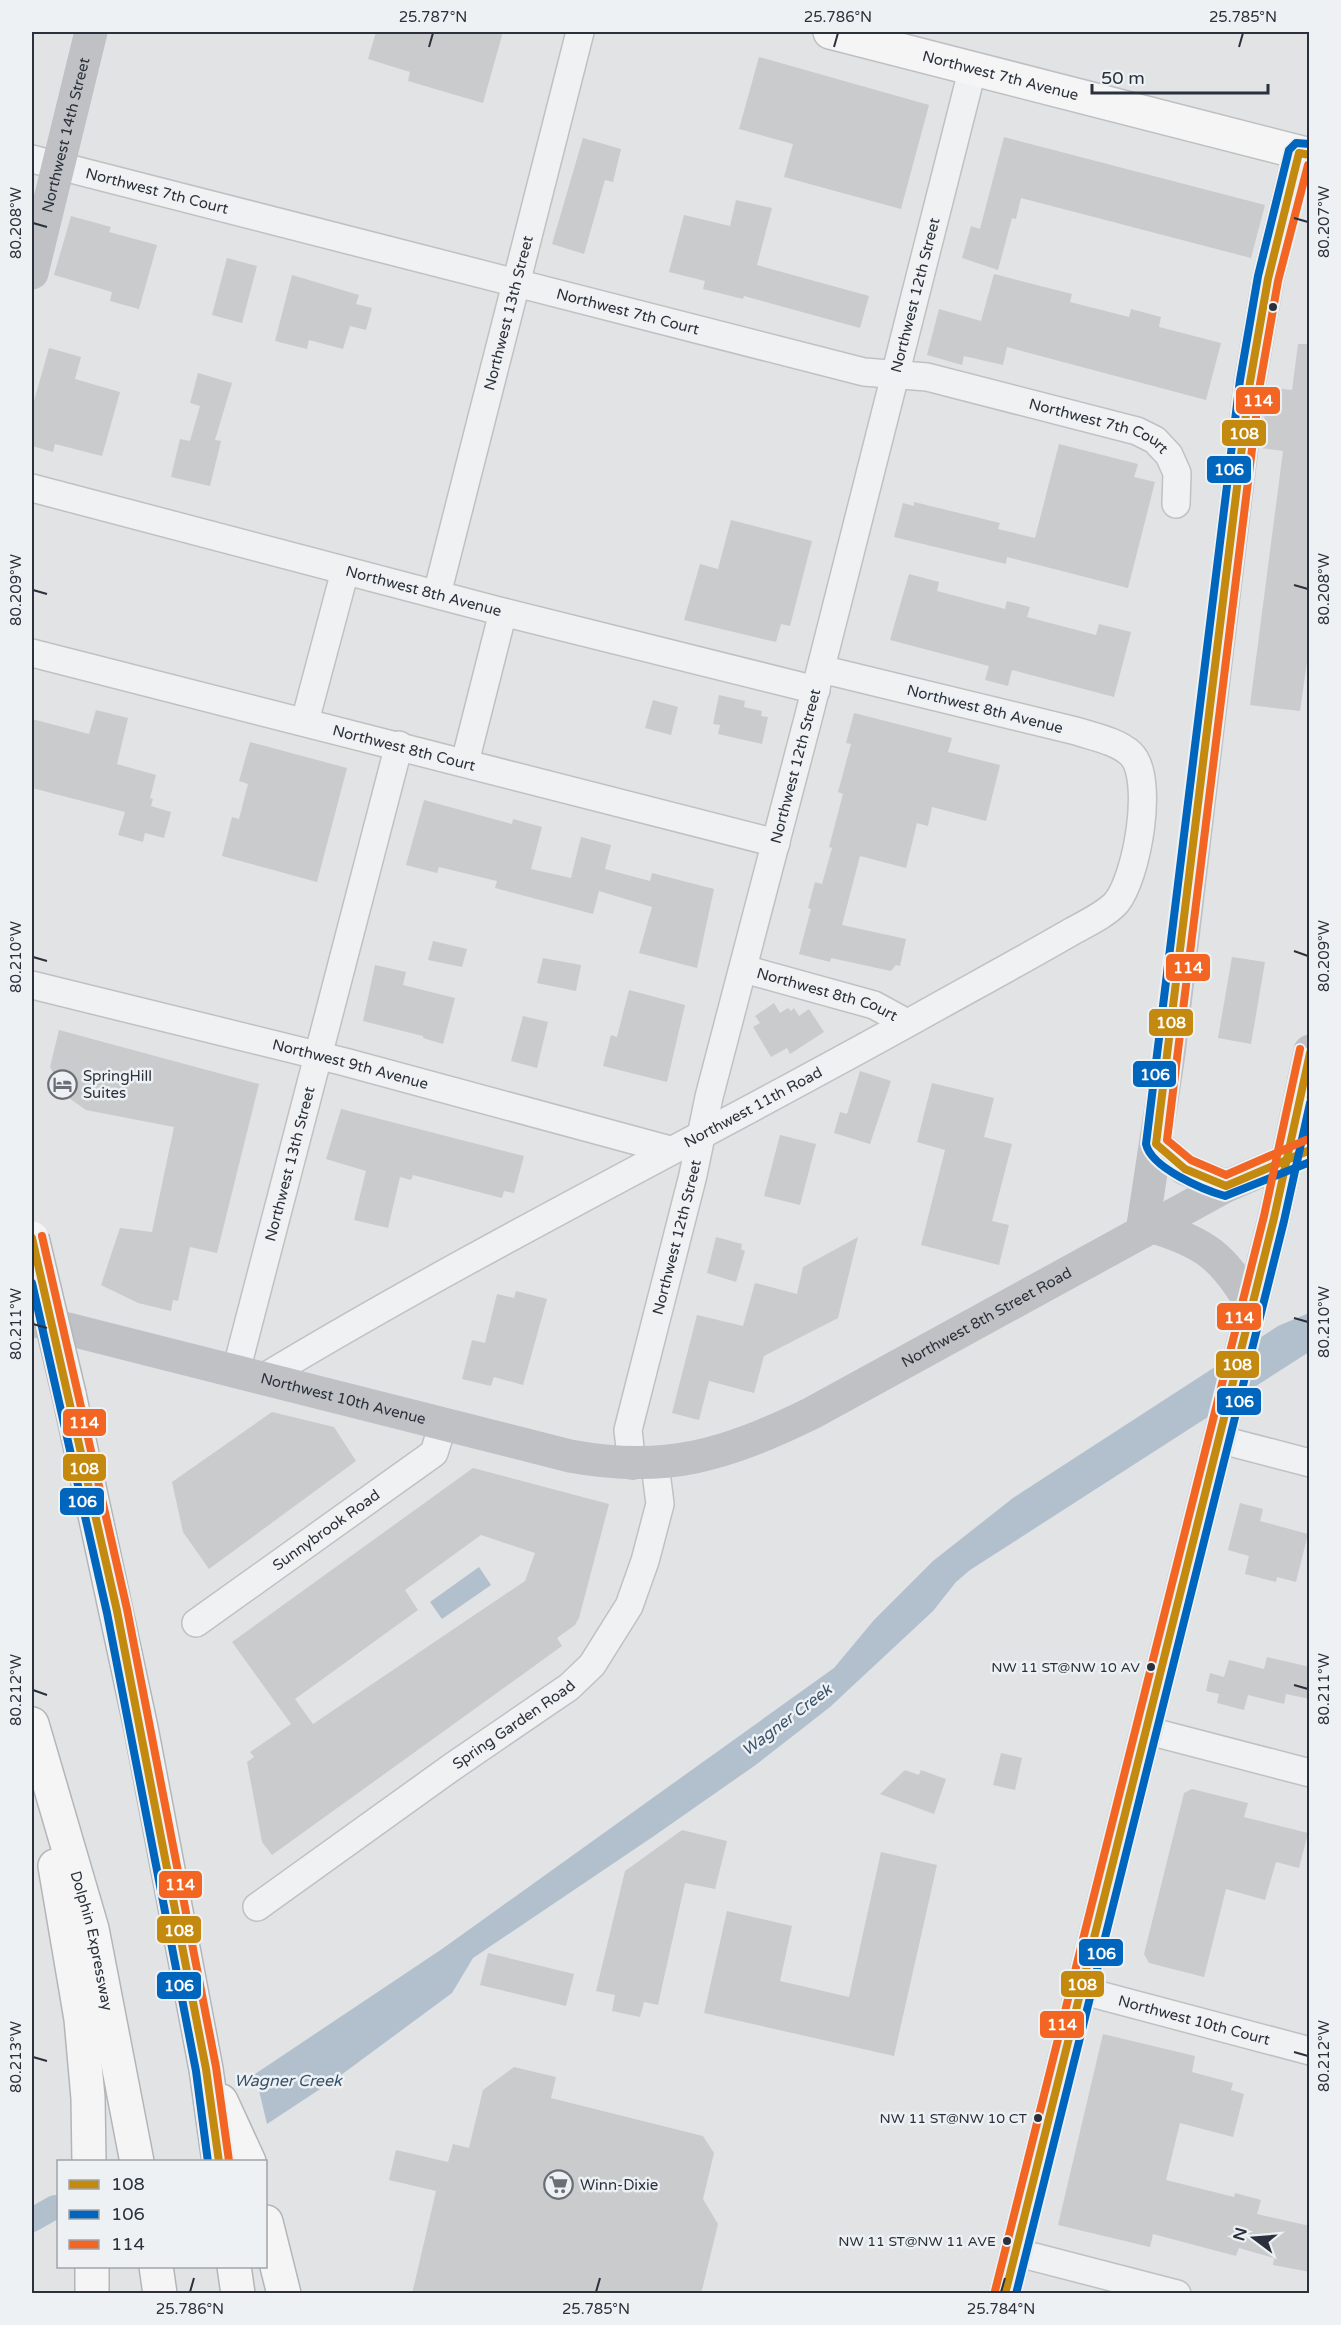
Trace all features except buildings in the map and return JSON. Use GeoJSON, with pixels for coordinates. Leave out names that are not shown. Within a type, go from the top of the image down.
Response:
{"type":"FeatureCollection","features":[{"type":"Feature","properties":{"kind":"main road","name":"Northwest 7th Avenue"},"geometry":{"type":"LineString","coordinates":[[830,32],[1304,154]]}},
{"type":"Feature","properties":{"kind":"main road"},"geometry":{"type":"LineString","coordinates":[[32,1238],[120,1623],[206,2069],[219,2160]]}},
{"type":"Feature","properties":{"kind":"main road"},"geometry":{"type":"LineString","coordinates":[[32,1727],[81,2019],[88,2098],[89,2160]]}},
{"type":"Feature","properties":{"kind":"main road","name":"Dolphin Expressway"},"geometry":{"type":"LineString","coordinates":[[32,1727],[92,1929],[137,2160]]}},
{"type":"Feature","properties":{"kind":"main road"},"geometry":{"type":"LineString","coordinates":[[206,2069],[248,2160]]}},
{"type":"Feature","properties":{"kind":"main road"},"geometry":{"type":"LineString","coordinates":[[267,2226],[284,2294]]}},
{"type":"Feature","properties":{"kind":"main road"},"geometry":{"type":"LineString","coordinates":[[92,2268],[92,2294]]}},
{"type":"Feature","properties":{"kind":"main road"},"geometry":{"type":"LineString","coordinates":[[156,2268],[160,2294]]}},
{"type":"Feature","properties":{"kind":"main road"},"geometry":{"type":"LineString","coordinates":[[234,2268],[238,2294]]}},
{"type":"Feature","properties":{"kind":"street","name":"Northwest 14th Street"},"geometry":{"type":"LineString","coordinates":[[32,273],[46,162],[91,32]]}},
{"type":"Feature","properties":{"kind":"street","name":"Northwest 13th Street"},"geometry":{"type":"LineString","coordinates":[[437,594],[580,32]]}},
{"type":"Feature","properties":{"kind":"street","name":"Northwest 12th Street"},"geometry":{"type":"LineString","coordinates":[[644,1464],[628,1430],[703,1132],[709,1097],[744,969],[973,68]]}},
{"type":"Feature","properties":{"kind":"street"},"geometry":{"type":"LineString","coordinates":[[1252,1305],[1236,1278],[1209,1251],[1187,1238],[1148,1229],[1156,1143],[1250,382],[1268,279],[1304,154]]}},
{"type":"Feature","properties":{"kind":"street","name":"Northwest 7th Court"},"geometry":{"type":"LineString","coordinates":[[46,162],[864,372],[927,377],[1137,431],[1155,440],[1169,455],[1177,473],[1176,504]]}},
{"type":"Feature","properties":{"kind":"street","name":"Northwest 8th Avenue"},"geometry":{"type":"LineString","coordinates":[[32,488],[503,612],[818,680],[1085,734],[1112,742],[1130,753],[1140,766]]}},
{"type":"Feature","properties":{"kind":"street"},"geometry":{"type":"LineString","coordinates":[[305,721],[345,571]]}},
{"type":"Feature","properties":{"kind":"street"},"geometry":{"type":"LineString","coordinates":[[465,762],[503,612]]}},
{"type":"Feature","properties":{"kind":"street","name":"Northwest 8th Court"},"geometry":{"type":"LineString","coordinates":[[32,653],[776,843]]}},
{"type":"Feature","properties":{"kind":"street","name":"Northwest 13th Street"},"geometry":{"type":"LineString","coordinates":[[249,1375],[316,1056],[399,745]]}},
{"type":"Feature","properties":{"kind":"street","name":"Northwest 11th Road"},"geometry":{"type":"LineString","coordinates":[[249,1375],[1012,967],[1098,916],[1116,903],[1129,878],[1136,854],[1142,800],[1140,766]]}},
{"type":"Feature","properties":{"kind":"street","name":"Northwest 8th Court"},"geometry":{"type":"LineString","coordinates":[[744,969],[874,1005],[908,1023]]}},
{"type":"Feature","properties":{"kind":"street","name":"Northwest 9th Avenue"},"geometry":{"type":"LineString","coordinates":[[32,985],[316,1056],[670,1150]]}},
{"type":"Feature","properties":{"kind":"street"},"geometry":{"type":"LineString","coordinates":[[1005,2294],[1252,1305],[1298,1155],[1310,1051]]}},
{"type":"Feature","properties":{"kind":"street"},"geometry":{"type":"LineString","coordinates":[[1156,1143],[1185,1169],[1226,1186]]}},
{"type":"Feature","properties":{"kind":"street","name":"Northwest 8th Street Road"},"geometry":{"type":"LineString","coordinates":[[644,1464],[720,1452],[767,1435],[812,1413],[1226,1186],[1298,1155]]}},
{"type":"Feature","properties":{"kind":"street","name":"Northwest 10th Avenue"},"geometry":{"type":"LineString","coordinates":[[32,1320],[570,1456],[644,1464]]}},
{"type":"Feature","properties":{"kind":"street","name":"Sunnybrook Road"},"geometry":{"type":"LineString","coordinates":[[196,1623],[434,1453],[443,1424]]}},
{"type":"Feature","properties":{"kind":"street"},"geometry":{"type":"LineString","coordinates":[[1221,1429],[1310,1463]]}},
{"type":"Feature","properties":{"kind":"street","name":"Spring Garden Road"},"geometry":{"type":"LineString","coordinates":[[256,1907],[452,1767],[569,1687],[592,1665],[629,1606],[643,1569],[660,1503],[644,1464]]}},
{"type":"Feature","properties":{"kind":"street"},"geometry":{"type":"LineString","coordinates":[[1145,1730],[1310,1773]]}},
{"type":"Feature","properties":{"kind":"street","name":"Northwest 10th Court"},"geometry":{"type":"LineString","coordinates":[[1080,1990],[1310,2051]]}},
{"type":"Feature","properties":{"kind":"street"},"geometry":{"type":"LineString","coordinates":[[1016,2252],[1177,2294]]}},
{"type":"Feature","properties":{"kind":"water","name":"Wagner Creek"},"geometry":{"type":"Polygon","coordinates":[[[1309,1313],[1309,1352],[970,1570],[956,1582],[933,1611],[830,1707],[757,1764],[473,1958],[452,1993],[337,2078],[267,2124],[255,2074],[442,1949],[834,1668],[874,1620],[933,1561],[1013,1498],[1278,1326],[1309,1313]]]}},
{"type":"Feature","properties":{"kind":"water"},"geometry":{"type":"Polygon","coordinates":[[[479,1567],[491,1585],[442,1619],[430,1602],[479,1567]]]}},
{"type":"Feature","properties":{"kind":"waterway","name":"Wagner Creek"},"geometry":{"type":"LineString","coordinates":[[32,2220],[55,2207]]}},
{"type":"Feature","properties":{"kind":"transit line","name":"106"},"geometry":{"type":"LineString","coordinates":[[1310,144],[1296,143],[1289,150],[1258,276],[1240,380],[1146,1144],[1150,1153],[1158,1161],[1180,1177],[1225,1196],[1310,1162]]}},
{"type":"Feature","properties":{"kind":"transit line","name":"108"},"geometry":{"type":"LineString","coordinates":[[1310,155],[1299,153],[1268,279],[1250,382],[1156,1144],[1185,1169],[1226,1186],[1310,1150]]}},
{"type":"Feature","properties":{"kind":"transit line","name":"114"},"geometry":{"type":"LineString","coordinates":[[1306,1140],[1226,1175],[1191,1160],[1167,1140],[1260,384],[1278,281],[1308,165]]}},
{"type":"Feature","properties":{"kind":"transit line","name":"114"},"geometry":{"type":"LineString","coordinates":[[995,2291],[1264,1216],[1300,1049]]}},
{"type":"Feature","properties":{"kind":"transit line","name":"108"},"geometry":{"type":"LineString","coordinates":[[1005,2294],[1274,1218],[1310,1053]]}},
{"type":"Feature","properties":{"kind":"transit line","name":"106"},"geometry":{"type":"LineString","coordinates":[[1016,2294],[1284,1221],[1310,1103]]}},
{"type":"Feature","properties":{"kind":"transit line","name":"114"},"geometry":{"type":"LineString","coordinates":[[42,1236],[127,1609],[216,2067],[229,2160]]}},
{"type":"Feature","properties":{"kind":"transit line","name":"108"},"geometry":{"type":"LineString","coordinates":[[32,1238],[117,1611],[206,2069],[219,2160]]}},
{"type":"Feature","properties":{"kind":"transit line","name":"106"},"geometry":{"type":"LineString","coordinates":[[32,1283],[107,1613],[196,2071],[208,2160]]}},
{"type":"Feature","properties":{"kind":"place","name":"SpringHill Suites"},"geometry":{"type":"Point","coordinates":[62,1085]}},
{"type":"Feature","properties":{"kind":"place","name":"NW 11 ST@NW 10 AV"},"geometry":{"type":"Point","coordinates":[1151,1667]}},
{"type":"Feature","properties":{"kind":"place","name":"NW 11 ST@NW 10 CT"},"geometry":{"type":"Point","coordinates":[1038,2118]}},
{"type":"Feature","properties":{"kind":"place","name":"Winn-Dixie"},"geometry":{"type":"Point","coordinates":[559,2185]}},
{"type":"Feature","properties":{"kind":"place","name":"NW 11 ST@NW 11 AVE"},"geometry":{"type":"Point","coordinates":[1007,2241]}}]}
